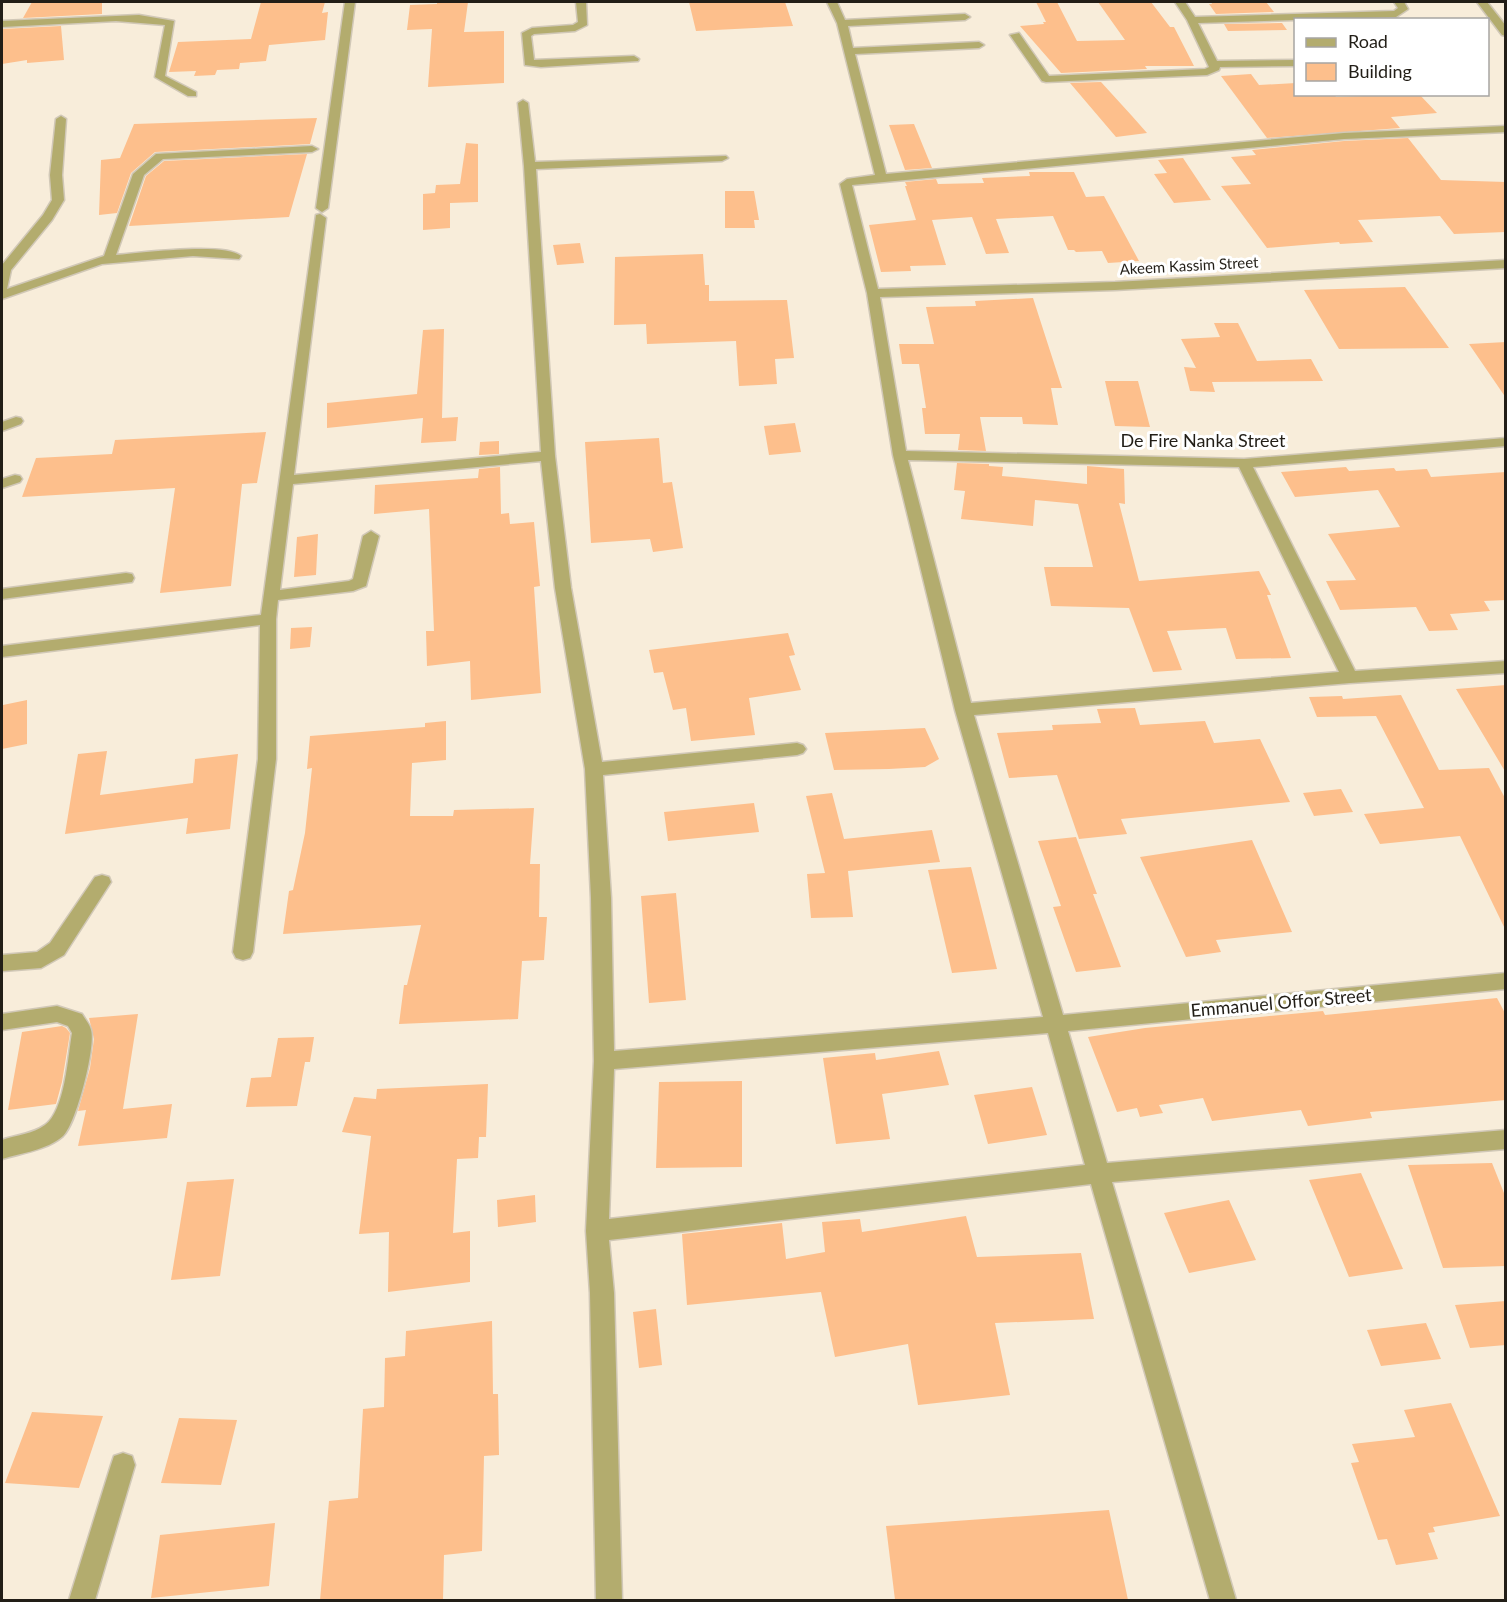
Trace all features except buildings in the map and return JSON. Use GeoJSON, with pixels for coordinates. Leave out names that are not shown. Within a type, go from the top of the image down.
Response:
{"type":"FeatureCollection","features":[{"type":"Feature","properties":{"kind":"street"},"geometry":{"type":"LineString","coordinates":[[243,952],[267,759],[270,596],[350,2]]}},
{"type":"Feature","properties":{"kind":"street"},"geometry":{"type":"LineString","coordinates":[[581,2],[583,23],[575,28],[532,31],[526,35],[529,63],[634,59]]}},
{"type":"Feature","properties":{"kind":"street"},"geometry":{"type":"LineString","coordinates":[[832,2],[842,23],[881,178]]}},
{"type":"Feature","properties":{"kind":"street"},"geometry":{"type":"LineString","coordinates":[[1015,35],[1046,79],[1207,72],[1215,68],[1192,20],[1180,2]]}},
{"type":"Feature","properties":{"kind":"street"},"geometry":{"type":"LineString","coordinates":[[1192,20],[1396,14],[1403,9],[1399,2]]}},
{"type":"Feature","properties":{"kind":"street"},"geometry":{"type":"LineString","coordinates":[[1482,2],[1506,33]]}},
{"type":"Feature","properties":{"kind":"street"},"geometry":{"type":"LineString","coordinates":[[842,23],[965,17]]}},
{"type":"Feature","properties":{"kind":"street"},"geometry":{"type":"LineString","coordinates":[[2,24],[125,18],[163,19],[170,23],[160,77],[192,94]]}},
{"type":"Feature","properties":{"kind":"street"},"geometry":{"type":"LineString","coordinates":[[849,51],[979,45]]}},
{"type":"Feature","properties":{"kind":"street"},"geometry":{"type":"LineString","coordinates":[[1213,64],[1294,63]]}},
{"type":"Feature","properties":{"kind":"street"},"geometry":{"type":"LineString","coordinates":[[523,103],[530,166],[548,456],[563,588],[594,769],[601,897],[604,1061],[597,1231],[602,1293],[609,1600]]}},
{"type":"Feature","properties":{"kind":"street"},"geometry":{"type":"LineString","coordinates":[[2,287],[5,269],[48,218],[58,200],[56,175],[61,119]]}},
{"type":"Feature","properties":{"kind":"street"},"geometry":{"type":"LineString","coordinates":[[1223,1600],[1057,1023],[964,710],[900,454],[873,293],[845,188],[846,184],[851,181],[1344,136],[1506,129]]}},
{"type":"Feature","properties":{"kind":"street"},"geometry":{"type":"LineString","coordinates":[[110,258],[140,174],[160,156],[312,149]]}},
{"type":"Feature","properties":{"kind":"street"},"geometry":{"type":"LineString","coordinates":[[530,166],[722,158]]}},
{"type":"Feature","properties":{"kind":"street"},"geometry":{"type":"LineString","coordinates":[[2,295],[86,264],[110,258],[193,252],[235,256]]}},
{"type":"Feature","properties":{"kind":"street","name":"Akeem Kassim Street"},"geometry":{"type":"LineString","coordinates":[[873,293],[1115,286],[1506,264]]}},
{"type":"Feature","properties":{"kind":"street"},"geometry":{"type":"LineString","coordinates":[[2,427],[16,421]]}},
{"type":"Feature","properties":{"kind":"street","name":"De Fire Nanka Street"},"geometry":{"type":"LineString","coordinates":[[900,454],[1244,463],[1506,442]]}},
{"type":"Feature","properties":{"kind":"street"},"geometry":{"type":"LineString","coordinates":[[285,480],[548,456]]}},
{"type":"Feature","properties":{"kind":"street"},"geometry":{"type":"LineString","coordinates":[[1244,463],[1350,677]]}},
{"type":"Feature","properties":{"kind":"street"},"geometry":{"type":"LineString","coordinates":[[270,596],[353,586],[360,582],[371,536]]}},
{"type":"Feature","properties":{"kind":"street"},"geometry":{"type":"LineString","coordinates":[[2,594],[126,578]]}},
{"type":"Feature","properties":{"kind":"street"},"geometry":{"type":"LineString","coordinates":[[2,652],[268,619]]}},
{"type":"Feature","properties":{"kind":"street"},"geometry":{"type":"LineString","coordinates":[[964,710],[1350,677],[1506,667]]}},
{"type":"Feature","properties":{"kind":"street"},"geometry":{"type":"LineString","coordinates":[[594,769],[797,749]]}},
{"type":"Feature","properties":{"kind":"street"},"geometry":{"type":"LineString","coordinates":[[2,963],[41,960],[57,950],[102,882]]}},
{"type":"Feature","properties":{"kind":"street","name":"Emmanuel Offor Street"},"geometry":{"type":"LineString","coordinates":[[604,1061],[1057,1023],[1506,981]]}},
{"type":"Feature","properties":{"kind":"street"},"geometry":{"type":"LineString","coordinates":[[2,1022],[57,1014],[75,1020],[82,1032],[66,1115],[58,1128],[2,1149]]}},
{"type":"Feature","properties":{"kind":"street"},"geometry":{"type":"LineString","coordinates":[[597,1231],[1099,1173],[1506,1139]]}},
{"type":"Feature","properties":{"kind":"street"},"geometry":{"type":"LineString","coordinates":[[81,1600],[123,1465]]}}]}
